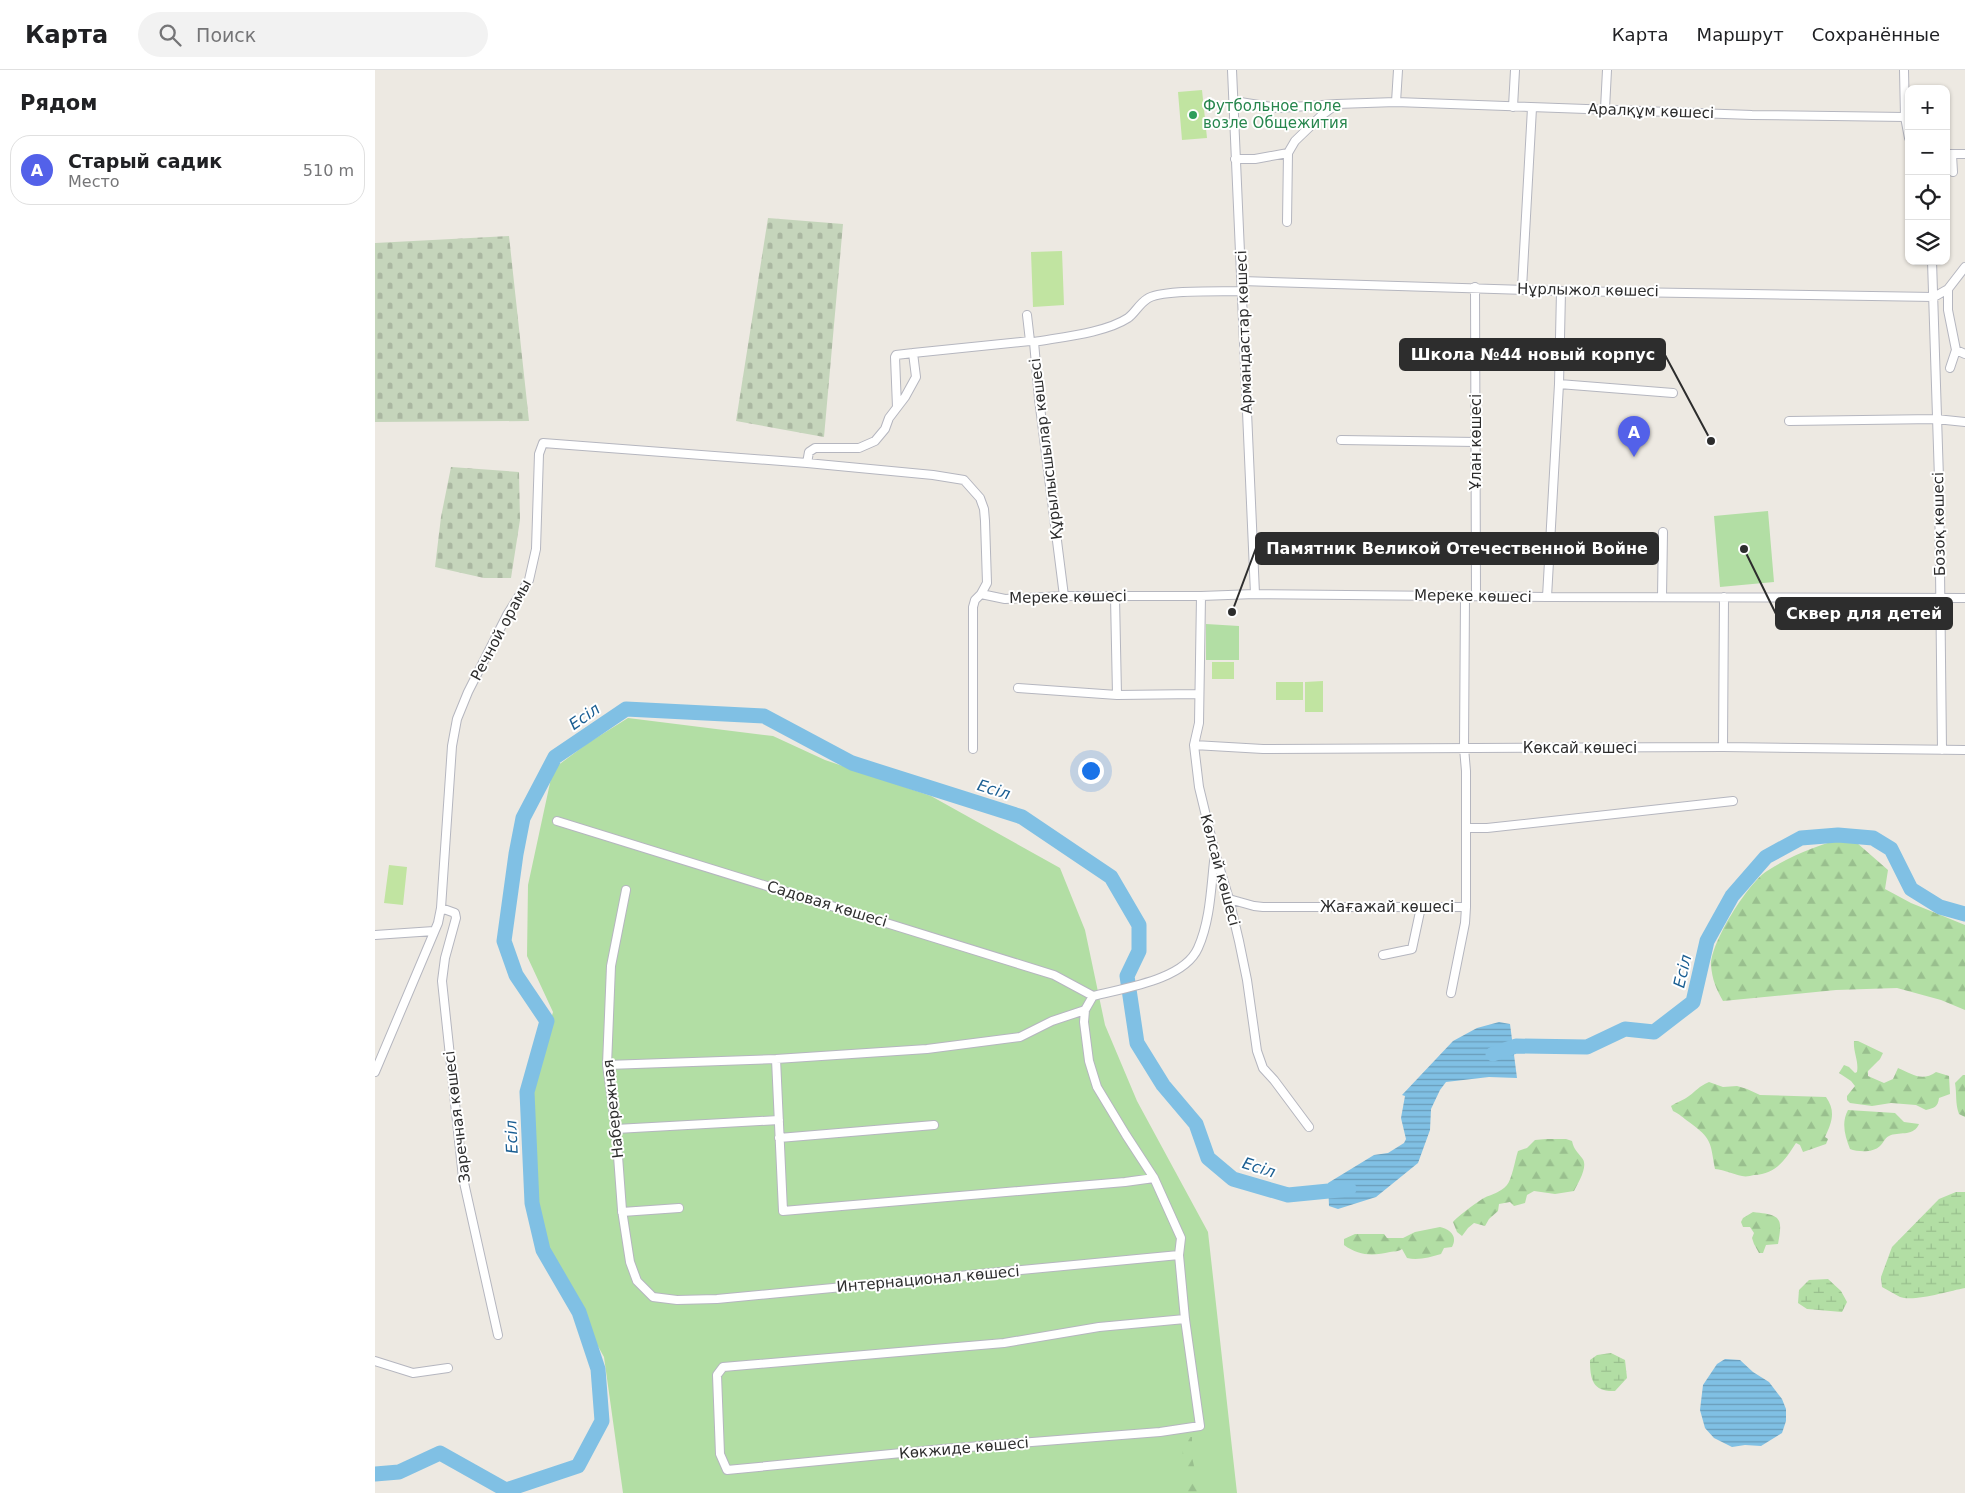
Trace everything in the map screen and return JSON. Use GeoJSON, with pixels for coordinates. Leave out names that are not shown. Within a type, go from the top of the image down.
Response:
{"type":"FeatureCollection","features":[{"type":"Feature","properties":{"kind":"street","name":"Армандастар көшесі"},"geometry":{"type":"LineString","coordinates":[[1232,70],[1255,594]]}},
{"type":"Feature","properties":{"kind":"street"},"geometry":{"type":"LineString","coordinates":[[1396,102],[1398,70]]}},
{"type":"Feature","properties":{"kind":"street"},"geometry":{"type":"LineString","coordinates":[[1513,107],[1515,70]]}},
{"type":"Feature","properties":{"kind":"street"},"geometry":{"type":"LineString","coordinates":[[1605,109],[1607,70]]}},
{"type":"Feature","properties":{"kind":"street"},"geometry":{"type":"LineString","coordinates":[[1904,70],[1905,117]]}},
{"type":"Feature","properties":{"kind":"street","name":"Аралқұм көшесі"},"geometry":{"type":"LineString","coordinates":[[1234,101],[1278,108],[1396,102],[1752,115],[1905,117]]}},
{"type":"Feature","properties":{"kind":"street"},"geometry":{"type":"LineString","coordinates":[[1287,222],[1288,152],[1295,140],[1337,104]]}},
{"type":"Feature","properties":{"kind":"street"},"geometry":{"type":"LineString","coordinates":[[1523,288],[1532,108]]}},
{"type":"Feature","properties":{"kind":"street"},"geometry":{"type":"LineString","coordinates":[[1235,159],[1255,159],[1288,152]]}},
{"type":"Feature","properties":{"kind":"street"},"geometry":{"type":"LineString","coordinates":[[1950,154],[1965,154]]}},
{"type":"Feature","properties":{"kind":"street"},"geometry":{"type":"LineString","coordinates":[[1950,158],[1953,172]]}},
{"type":"Feature","properties":{"kind":"street","name":"Бозоқ көшесі"},"geometry":{"type":"LineString","coordinates":[[1933,265],[1942,750]]}},
{"type":"Feature","properties":{"kind":"street"},"geometry":{"type":"LineString","coordinates":[[1934,297],[1948,289],[1965,267]]}},
{"type":"Feature","properties":{"kind":"street","name":"Нұрлыжол көшесі"},"geometry":{"type":"LineString","coordinates":[[1242,280],[1561,290],[1934,297]]}},
{"type":"Feature","properties":{"kind":"street","name":"Ұлан көшесі"},"geometry":{"type":"LineString","coordinates":[[1475,287],[1476,596]]}},
{"type":"Feature","properties":{"kind":"street"},"geometry":{"type":"LineString","coordinates":[[1948,289],[1948,310],[1956,350],[1950,368]]}},
{"type":"Feature","properties":{"kind":"street"},"geometry":{"type":"LineString","coordinates":[[1547,597],[1559,384],[1561,290]]}},
{"type":"Feature","properties":{"kind":"street","name":"Құрылысшылар көшесі"},"geometry":{"type":"LineString","coordinates":[[1064,596],[1032,341],[1112,327],[1129,317],[1147,299],[1161,295],[1243,291]]}},
{"type":"Feature","properties":{"kind":"street"},"geometry":{"type":"LineString","coordinates":[[897,407],[896,355],[1032,341],[1027,315]]}},
{"type":"Feature","properties":{"kind":"street"},"geometry":{"type":"LineString","coordinates":[[1956,350],[1965,354]]}},
{"type":"Feature","properties":{"kind":"street"},"geometry":{"type":"LineString","coordinates":[[807,464],[809,452],[815,448],[859,448],[875,441],[885,430],[889,418],[905,397],[916,377],[913,353]]}},
{"type":"Feature","properties":{"kind":"street"},"geometry":{"type":"LineString","coordinates":[[1559,384],[1673,393]]}},
{"type":"Feature","properties":{"kind":"street"},"geometry":{"type":"LineString","coordinates":[[1789,421],[1936,419],[1965,422]]}},
{"type":"Feature","properties":{"kind":"street"},"geometry":{"type":"LineString","coordinates":[[1341,440],[1476,442]]}},
{"type":"Feature","properties":{"kind":"street","name":"Речной орамы"},"geometry":{"type":"LineString","coordinates":[[375,1072],[435,931],[441,908],[452,746],[457,719],[507,615],[529,580],[536,549],[539,454],[543,443],[933,475],[964,480],[980,498],[985,521],[987,583],[975,600],[973,607],[973,749]]}},
{"type":"Feature","properties":{"kind":"street"},"geometry":{"type":"LineString","coordinates":[[1662,597],[1663,532]]}},
{"type":"Feature","properties":{"kind":"street","name":"Мереке көшесі"},"geometry":{"type":"LineString","coordinates":[[981,594],[1005,599],[1064,596],[1115,597],[1255,594],[1965,598]]}},
{"type":"Feature","properties":{"kind":"street","name":"Көлсай көшесі"},"geometry":{"type":"LineString","coordinates":[[1201,596],[1199,723],[1194,746],[1199,786],[1215,853],[1229,898],[1247,980],[1257,1051],[1263,1068],[1309,1127]]}},
{"type":"Feature","properties":{"kind":"street"},"geometry":{"type":"LineString","coordinates":[[1464,748],[1465,596]]}},
{"type":"Feature","properties":{"kind":"street"},"geometry":{"type":"LineString","coordinates":[[1115,597],[1117,695]]}},
{"type":"Feature","properties":{"kind":"street"},"geometry":{"type":"LineString","coordinates":[[1723,748],[1724,597]]}},
{"type":"Feature","properties":{"kind":"street"},"geometry":{"type":"LineString","coordinates":[[1018,688],[1117,695],[1198,694]]}},
{"type":"Feature","properties":{"kind":"street","name":"Көксай көшесі"},"geometry":{"type":"LineString","coordinates":[[1194,746],[1263,749],[1723,748],[1965,750]]}},
{"type":"Feature","properties":{"kind":"street","name":"Жағажай көшесі"},"geometry":{"type":"LineString","coordinates":[[1229,898],[1263,907],[1466,907],[1467,828],[1464,748]]}},
{"type":"Feature","properties":{"kind":"street"},"geometry":{"type":"LineString","coordinates":[[1467,828],[1487,828],[1733,801]]}},
{"type":"Feature","properties":{"kind":"street","name":"Садовая көшесі"},"geometry":{"type":"LineString","coordinates":[[557,821],[1054,975],[1093,996]]}},
{"type":"Feature","properties":{"kind":"street"},"geometry":{"type":"LineString","coordinates":[[1185,1319],[1179,1254],[1181,1238],[1154,1178],[1097,1087],[1089,1061],[1084,1022],[1085,1010],[1093,996],[1145,983],[1164,976],[1184,965],[1198,950],[1207,922],[1215,853]]}},
{"type":"Feature","properties":{"kind":"street","name":"Набережная"},"geometry":{"type":"LineString","coordinates":[[626,890],[611,966],[607,1065],[616,1129],[622,1212],[630,1262],[637,1281],[653,1297],[677,1300]]}},
{"type":"Feature","properties":{"kind":"street"},"geometry":{"type":"LineString","coordinates":[[1383,956],[1412,949],[1421,907]]}},
{"type":"Feature","properties":{"kind":"street"},"geometry":{"type":"LineString","coordinates":[[1451,993],[1465,923],[1466,907]]}},
{"type":"Feature","properties":{"kind":"street","name":"Заречная көшесі"},"geometry":{"type":"LineString","coordinates":[[441,908],[455,913],[456,918],[445,958],[442,981],[463,1178],[498,1335]]}},
{"type":"Feature","properties":{"kind":"street"},"geometry":{"type":"LineString","coordinates":[[375,935],[435,931]]}},
{"type":"Feature","properties":{"kind":"street"},"geometry":{"type":"LineString","coordinates":[[607,1065],[776,1059],[927,1049],[1020,1037],[1052,1021],[1085,1010]]}},
{"type":"Feature","properties":{"kind":"street"},"geometry":{"type":"LineString","coordinates":[[375,1053],[384,1052]]}},
{"type":"Feature","properties":{"kind":"street"},"geometry":{"type":"LineString","coordinates":[[776,1059],[783,1211],[1154,1178]]}},
{"type":"Feature","properties":{"kind":"street"},"geometry":{"type":"LineString","coordinates":[[616,1129],[779,1120]]}},
{"type":"Feature","properties":{"kind":"street"},"geometry":{"type":"LineString","coordinates":[[779,1138],[934,1125]]}},
{"type":"Feature","properties":{"kind":"street"},"geometry":{"type":"LineString","coordinates":[[622,1212],[679,1208]]}},
{"type":"Feature","properties":{"kind":"street","name":"Интернационал көшесі"},"geometry":{"type":"LineString","coordinates":[[677,1300],[717,1299],[1179,1254]]}},
{"type":"Feature","properties":{"kind":"street","name":"Көкжиде көшесі"},"geometry":{"type":"LineString","coordinates":[[1185,1319],[1200,1426],[1160,1432],[943,1449],[727,1470],[720,1454],[717,1374],[723,1367],[1004,1343],[1099,1327],[1185,1319]]}},
{"type":"Feature","properties":{"kind":"street"},"geometry":{"type":"LineString","coordinates":[[375,1361],[413,1372],[448,1368]]}},
{"type":"Feature","properties":{"kind":"green space","name":"Футбольное поле возле Общежития"},"geometry":{"type":"Polygon","coordinates":[[[1202,90],[1207,138],[1182,140],[1178,92],[1202,90]]]}},
{"type":"Feature","properties":{"kind":"green space"},"geometry":{"type":"Polygon","coordinates":[[[768,218],[843,224],[824,437],[736,421],[768,218]]]}},
{"type":"Feature","properties":{"kind":"green space"},"geometry":{"type":"Polygon","coordinates":[[[509,236],[529,421],[375,422],[375,243],[509,236]]]}},
{"type":"Feature","properties":{"kind":"green space"},"geometry":{"type":"Polygon","coordinates":[[[1062,251],[1064,305],[1033,307],[1031,252],[1062,251]]]}},
{"type":"Feature","properties":{"kind":"green space"},"geometry":{"type":"Polygon","coordinates":[[[451,467],[519,472],[520,520],[511,578],[484,578],[435,567],[441,517],[451,467]]]}},
{"type":"Feature","properties":{"kind":"green space"},"geometry":{"type":"Polygon","coordinates":[[[1768,511],[1774,582],[1720,587],[1714,516],[1768,511]]]}},
{"type":"Feature","properties":{"kind":"green space"},"geometry":{"type":"Polygon","coordinates":[[[1206,624],[1239,626],[1239,660],[1206,660],[1206,624]]]}},
{"type":"Feature","properties":{"kind":"green space"},"geometry":{"type":"Polygon","coordinates":[[[1212,662],[1234,662],[1234,679],[1212,679],[1212,662]]]}},
{"type":"Feature","properties":{"kind":"green space"},"geometry":{"type":"Polygon","coordinates":[[[1323,681],[1323,712],[1305,712],[1305,682],[1323,681]]]}},
{"type":"Feature","properties":{"kind":"green space"},"geometry":{"type":"Polygon","coordinates":[[[1276,682],[1303,682],[1303,700],[1276,700],[1276,682]]]}},
{"type":"Feature","properties":{"kind":"green space"},"geometry":{"type":"Polygon","coordinates":[[[628,718],[773,736],[825,760],[931,796],[1060,868],[1085,930],[1105,1025],[1137,1101],[1208,1232],[1237,1493],[623,1493],[604,1357],[531,1226],[529,1095],[553,1012],[527,956],[528,885],[553,769],[588,743],[628,718]]]}},
{"type":"Feature","properties":{"kind":"green space"},"geometry":{"type":"Polygon","coordinates":[[[1849,836],[1888,870],[1885,889],[1911,903],[1965,925],[1965,1010],[1941,1000],[1897,988],[1836,990],[1723,1001],[1712,975],[1713,955],[1724,928],[1750,888],[1767,871],[1787,860],[1849,836]]]}},
{"type":"Feature","properties":{"kind":"green space"},"geometry":{"type":"Polygon","coordinates":[[[389,865],[407,867],[403,905],[384,903],[389,865]]]}},
{"type":"Feature","properties":{"kind":"green space"},"geometry":{"type":"Polygon","coordinates":[[[1854,1041],[1858,1041],[1883,1053],[1880,1059],[1868,1071],[1868,1076],[1884,1083],[1893,1079],[1898,1068],[1912,1075],[1922,1077],[1936,1072],[1949,1076],[1950,1094],[1939,1098],[1935,1107],[1926,1110],[1916,1105],[1891,1103],[1872,1106],[1850,1103],[1847,1100],[1847,1096],[1855,1086],[1839,1073],[1844,1065],[1855,1073],[1857,1072],[1854,1041]]]}},
{"type":"Feature","properties":{"kind":"green space"},"geometry":{"type":"Polygon","coordinates":[[[1965,1075],[1965,1117],[1959,1114],[1955,1083],[1965,1075]]]}},
{"type":"Feature","properties":{"kind":"green space"},"geometry":{"type":"Polygon","coordinates":[[[1709,1082],[1723,1087],[1737,1086],[1760,1095],[1826,1097],[1831,1107],[1832,1117],[1825,1137],[1828,1139],[1826,1144],[1803,1152],[1800,1145],[1796,1143],[1779,1165],[1762,1174],[1743,1176],[1715,1169],[1709,1141],[1697,1128],[1673,1111],[1671,1106],[1709,1082]]]}},
{"type":"Feature","properties":{"kind":"green space"},"geometry":{"type":"Polygon","coordinates":[[[1848,1110],[1895,1113],[1904,1122],[1919,1124],[1911,1132],[1889,1136],[1880,1146],[1873,1150],[1857,1151],[1850,1149],[1845,1134],[1844,1125],[1848,1110]]]}},
{"type":"Feature","properties":{"kind":"green space"},"geometry":{"type":"Polygon","coordinates":[[[1566,1139],[1572,1141],[1584,1161],[1582,1174],[1574,1191],[1555,1194],[1534,1191],[1527,1195],[1525,1203],[1514,1206],[1510,1202],[1499,1204],[1498,1211],[1489,1219],[1485,1226],[1474,1223],[1462,1236],[1457,1232],[1453,1222],[1455,1220],[1481,1200],[1499,1192],[1507,1185],[1518,1151],[1527,1148],[1535,1140],[1566,1139]]]}},
{"type":"Feature","properties":{"kind":"green space"},"geometry":{"type":"Polygon","coordinates":[[[1956,1192],[1965,1192],[1965,1288],[1923,1297],[1906,1298],[1900,1297],[1882,1287],[1881,1277],[1892,1247],[1939,1199],[1956,1192]]]}},
{"type":"Feature","properties":{"kind":"green space"},"geometry":{"type":"Polygon","coordinates":[[[1753,1212],[1775,1216],[1780,1223],[1778,1244],[1766,1245],[1763,1253],[1759,1253],[1754,1244],[1752,1238],[1754,1233],[1750,1227],[1743,1227],[1741,1222],[1743,1218],[1753,1212]]]}},
{"type":"Feature","properties":{"kind":"green space"},"geometry":{"type":"Polygon","coordinates":[[[1440,1227],[1447,1229],[1452,1234],[1454,1243],[1452,1247],[1444,1248],[1441,1254],[1424,1258],[1407,1258],[1402,1249],[1366,1254],[1344,1245],[1344,1239],[1355,1234],[1384,1234],[1387,1238],[1403,1238],[1415,1232],[1440,1227]]]}},
{"type":"Feature","properties":{"kind":"green space"},"geometry":{"type":"Polygon","coordinates":[[[1828,1279],[1841,1291],[1847,1302],[1842,1312],[1807,1309],[1798,1303],[1799,1290],[1809,1280],[1828,1279]]]}},
{"type":"Feature","properties":{"kind":"green space"},"geometry":{"type":"Polygon","coordinates":[[[1611,1353],[1625,1360],[1627,1378],[1615,1391],[1608,1391],[1597,1387],[1591,1373],[1590,1360],[1597,1355],[1611,1353]]]}},
{"type":"Feature","properties":{"kind":"green space"},"geometry":{"type":"Polygon","coordinates":[[[1186,1437],[1192,1437],[1192,1457],[1200,1493],[1183,1493],[1187,1477],[1183,1462],[1182,1442],[1186,1437]]]}},
{"type":"Feature","properties":{"kind":"water"},"geometry":{"type":"Polygon","coordinates":[[[1499,1022],[1510,1024],[1517,1078],[1489,1077],[1446,1082],[1431,1109],[1430,1130],[1418,1163],[1376,1197],[1338,1209],[1329,1206],[1328,1183],[1374,1155],[1388,1153],[1404,1143],[1406,1139],[1401,1118],[1405,1096],[1402,1095],[1453,1041],[1477,1028],[1499,1022]]]}},
{"type":"Feature","properties":{"kind":"water"},"geometry":{"type":"Polygon","coordinates":[[[1725,1359],[1740,1360],[1753,1372],[1769,1382],[1782,1399],[1786,1409],[1786,1421],[1782,1433],[1761,1446],[1745,1445],[1732,1447],[1714,1438],[1705,1428],[1700,1410],[1703,1385],[1717,1364],[1725,1359]]]}},
{"type":"Feature","properties":{"kind":"waterway","name":"Есіл"},"geometry":{"type":"LineString","coordinates":[[375,1474],[399,1472],[440,1453],[506,1490],[578,1466],[602,1421],[598,1369],[579,1312],[543,1250],[532,1203],[527,1092],[547,1021],[516,975],[504,941],[523,818],[555,757],[626,709],[764,716],[852,763],[1022,817],[1111,877],[1139,925],[1139,951],[1127,976],[1137,1043],[1163,1085],[1196,1124],[1208,1158],[1233,1179],[1288,1195],[1349,1189]]}},
{"type":"Feature","properties":{"kind":"waterway","name":"Есіл"},"geometry":{"type":"LineString","coordinates":[[1493,1054],[1516,1046],[1587,1047],[1625,1029],[1654,1032],[1693,1002],[1707,941],[1732,896],[1766,857],[1801,838],[1838,835],[1873,838],[1891,849],[1911,889],[1940,907],[1965,914]]}},
{"type":"Feature","properties":{"kind":"place","name":"Футбольное поле возле Общежития"},"geometry":{"type":"Point","coordinates":[1193,115]}},
{"type":"Feature","properties":{"kind":"place","name":"Школа №44 новый корпус"},"geometry":{"type":"Point","coordinates":[1711,441]}},
{"type":"Feature","properties":{"kind":"place","name":"Старый садик"},"geometry":{"type":"Point","coordinates":[1634,457]}},
{"type":"Feature","properties":{"kind":"place","name":"Сквер для детей"},"geometry":{"type":"Point","coordinates":[1744,549]}},
{"type":"Feature","properties":{"kind":"place","name":"Памятник Великой Отечественной Войне"},"geometry":{"type":"Point","coordinates":[1232,612]}}]}
